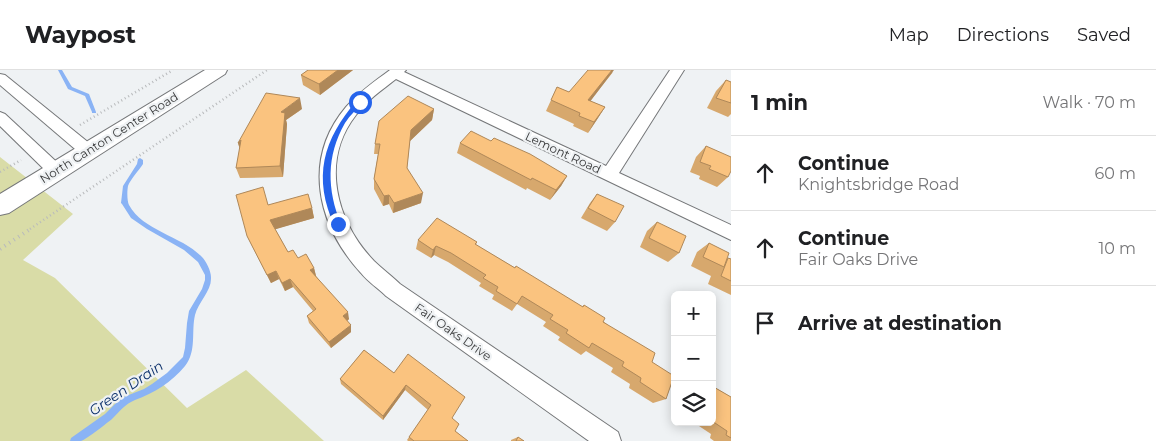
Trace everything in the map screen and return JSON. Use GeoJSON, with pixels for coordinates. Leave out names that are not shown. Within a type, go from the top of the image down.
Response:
{"type":"FeatureCollection","features":[{"type":"Feature","properties":{"kind":"main road","name":"North Canton Center Road"},"geometry":{"type":"LineString","coordinates":[[0,206],[218,70]]}},
{"type":"Feature","properties":{"kind":"street"},"geometry":{"type":"LineString","coordinates":[[609,175],[677,70]]}},
{"type":"Feature","properties":{"kind":"street"},"geometry":{"type":"LineString","coordinates":[[328,194],[326,167],[336,132],[350,111],[397,72]]}},
{"type":"Feature","properties":{"kind":"street","name":"Lemont Road"},"geometry":{"type":"LineString","coordinates":[[397,72],[731,233]]}},
{"type":"Feature","properties":{"kind":"street"},"geometry":{"type":"LineString","coordinates":[[0,78],[88,151]]}},
{"type":"Feature","properties":{"kind":"street"},"geometry":{"type":"LineString","coordinates":[[0,117],[56,171]]}},
{"type":"Feature","properties":{"kind":"street","name":"Fair Oaks Drive"},"geometry":{"type":"LineString","coordinates":[[328,194],[332,210],[346,240],[368,268],[421,310],[609,441]]}},
{"type":"Feature","properties":{"kind":"path"},"geometry":{"type":"LineString","coordinates":[[66,133],[173,70]]}},
{"type":"Feature","properties":{"kind":"path"},"geometry":{"type":"LineString","coordinates":[[0,249],[267,70]]}},
{"type":"Feature","properties":{"kind":"path"},"geometry":{"type":"LineString","coordinates":[[0,172],[36,151]]}},
{"type":"Feature","properties":{"kind":"green space"},"geometry":{"type":"Polygon","coordinates":[[[0,157],[73,214],[23,260],[55,278],[187,408],[246,370],[324,441],[0,441],[0,157]]]}},
{"type":"Feature","properties":{"kind":"building"},"geometry":{"type":"Polygon","coordinates":[[[308,70],[338,70],[319,84],[301,75],[308,70]]]}},
{"type":"Feature","properties":{"kind":"building"},"geometry":{"type":"Polygon","coordinates":[[[588,70],[612,70],[588,100],[605,107],[594,122],[579,116],[580,113],[551,100],[557,87],[569,92],[588,70]]]}},
{"type":"Feature","properties":{"kind":"building"},"geometry":{"type":"Polygon","coordinates":[[[726,80],[731,82],[731,103],[716,98],[726,80]]]}},
{"type":"Feature","properties":{"kind":"building"},"geometry":{"type":"Polygon","coordinates":[[[266,93],[300,98],[281,112],[285,113],[280,166],[236,168],[241,140],[238,143],[266,93]]]}},
{"type":"Feature","properties":{"kind":"building"},"geometry":{"type":"Polygon","coordinates":[[[408,96],[434,109],[411,130],[407,168],[423,193],[394,203],[389,195],[384,196],[374,179],[380,144],[375,144],[379,121],[408,96]]]}},
{"type":"Feature","properties":{"kind":"building"},"geometry":{"type":"Polygon","coordinates":[[[471,131],[491,141],[494,138],[530,154],[567,176],[556,190],[532,178],[531,180],[460,143],[471,131]]]}},
{"type":"Feature","properties":{"kind":"building"},"geometry":{"type":"Polygon","coordinates":[[[706,146],[731,157],[731,171],[728,177],[709,169],[711,166],[700,162],[706,146]]]}},
{"type":"Feature","properties":{"kind":"building"},"geometry":{"type":"Polygon","coordinates":[[[263,187],[268,205],[308,194],[312,208],[270,220],[288,252],[293,250],[298,258],[306,254],[314,268],[310,270],[348,312],[343,316],[351,325],[329,342],[307,316],[316,309],[290,279],[282,283],[276,271],[267,275],[247,236],[236,195],[263,187]]]}},
{"type":"Feature","properties":{"kind":"building"},"geometry":{"type":"Polygon","coordinates":[[[597,194],[624,206],[615,222],[588,208],[597,194]]]}},
{"type":"Feature","properties":{"kind":"building"},"geometry":{"type":"Polygon","coordinates":[[[437,218],[515,268],[516,266],[583,307],[584,305],[605,318],[603,322],[655,353],[652,362],[671,374],[671,385],[666,399],[640,382],[641,378],[622,366],[624,362],[592,343],[589,348],[566,333],[568,330],[550,319],[553,315],[522,296],[517,304],[496,291],[498,287],[483,278],[486,275],[451,253],[436,246],[433,250],[418,240],[437,218]]]}},
{"type":"Feature","properties":{"kind":"building"},"geometry":{"type":"Polygon","coordinates":[[[657,222],[686,236],[679,253],[649,238],[657,222]]]}},
{"type":"Feature","properties":{"kind":"building"},"geometry":{"type":"Polygon","coordinates":[[[709,243],[729,253],[724,267],[703,257],[709,243]]]}},
{"type":"Feature","properties":{"kind":"building"},"geometry":{"type":"Polygon","coordinates":[[[728,258],[731,259],[731,281],[721,276],[728,258]]]}},
{"type":"Feature","properties":{"kind":"building"},"geometry":{"type":"Polygon","coordinates":[[[364,350],[394,373],[408,354],[465,397],[452,418],[459,424],[455,431],[468,441],[414,441],[409,437],[431,405],[406,385],[383,416],[340,379],[364,350]]]}},
{"type":"Feature","properties":{"kind":"building"},"geometry":{"type":"Polygon","coordinates":[[[716,388],[731,397],[731,438],[726,435],[727,431],[716,424],[716,388]]]}},
{"type":"Feature","properties":{"kind":"building"},"geometry":{"type":"Polygon","coordinates":[[[518,437],[524,441],[516,441],[518,437]]]}},
{"type":"Feature","properties":{"kind":"waterway","name":"Green Drain"},"geometry":{"type":"LineString","coordinates":[[60,70],[70,88],[87,95],[94,112]]}},
{"type":"Feature","properties":{"kind":"waterway","name":"Green Drain"},"geometry":{"type":"LineString","coordinates":[[74,441],[108,417],[124,401],[155,387],[182,364],[189,348],[191,317],[207,285],[208,275],[201,260],[186,248],[133,216],[124,203],[125,186],[140,164],[140,160]]}},
{"type":"Feature","properties":{"kind":"route"},"geometry":{"type":"LineString","coordinates":[[338,224],[328,194],[326,167],[336,132],[350,111],[360,102]]}}]}
